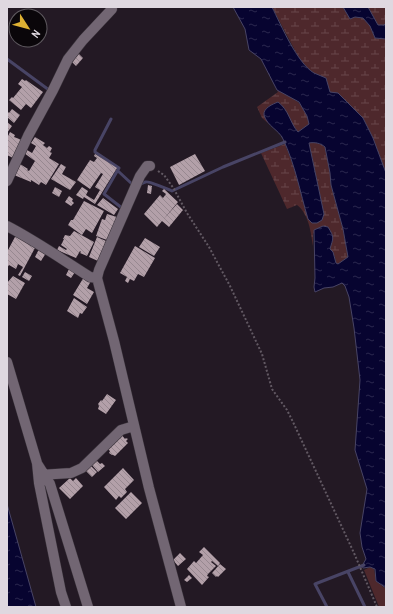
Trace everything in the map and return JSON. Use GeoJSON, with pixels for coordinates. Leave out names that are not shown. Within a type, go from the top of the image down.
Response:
{"type":"FeatureCollection","features":[{"type":"Feature","properties":{"kind":"street"},"geometry":{"type":"LineString","coordinates":[[7,181],[28,136],[68,59],[83,40],[112,9]]}},
{"type":"Feature","properties":{"kind":"street"},"geometry":{"type":"LineString","coordinates":[[150,166],[147,166],[144,169],[99,270],[97,278],[114,341],[132,426],[181,607]]}},
{"type":"Feature","properties":{"kind":"street"},"geometry":{"type":"LineString","coordinates":[[7,226],[39,243],[48,251],[90,278],[97,278]]}},
{"type":"Feature","properties":{"kind":"street"},"geometry":{"type":"LineString","coordinates":[[7,362],[41,475],[55,563],[66,607]]}},
{"type":"Feature","properties":{"kind":"street"},"geometry":{"type":"LineString","coordinates":[[41,475],[71,473],[82,468],[121,430],[132,426]]}},
{"type":"Feature","properties":{"kind":"street"},"geometry":{"type":"LineString","coordinates":[[41,475],[50,484],[88,607]]}},
{"type":"Feature","properties":{"kind":"path"},"geometry":{"type":"LineString","coordinates":[[150,166],[164,175],[175,190],[187,213],[209,247],[233,292],[262,354],[272,389],[287,410],[360,567],[376,607]]}},
{"type":"Feature","properties":{"kind":"green space"},"geometry":{"type":"Polygon","coordinates":[[[272,7],[343,7],[350,19],[355,17],[363,18],[370,26],[375,38],[386,39],[386,173],[373,138],[363,118],[330,92],[327,83],[306,67],[299,58],[272,7]]]}},
{"type":"Feature","properties":{"kind":"green space"},"geometry":{"type":"Polygon","coordinates":[[[368,7],[386,7],[386,23],[384,25],[378,25],[368,7]]]}},
{"type":"Feature","properties":{"kind":"green space"},"geometry":{"type":"Polygon","coordinates":[[[277,90],[298,102],[305,111],[309,124],[298,132],[295,128],[264,115],[269,124],[262,118],[257,107],[278,92],[277,90]]]}},
{"type":"Feature","properties":{"kind":"green space"},"geometry":{"type":"Polygon","coordinates":[[[309,142],[318,143],[325,147],[331,185],[343,229],[348,257],[338,264],[336,263],[335,257],[330,249],[331,246],[313,233],[313,246],[309,224],[301,209],[297,205],[287,209],[261,153],[285,144],[293,165],[324,214],[309,142]]]}},
{"type":"Feature","properties":{"kind":"green space"},"geometry":{"type":"Polygon","coordinates":[[[370,567],[374,569],[376,581],[386,589],[386,607],[379,607],[364,570],[370,567]]]}},
{"type":"Feature","properties":{"kind":"water"},"geometry":{"type":"Polygon","coordinates":[[[233,7],[272,7],[290,43],[302,61],[314,73],[326,78],[330,92],[338,93],[363,118],[373,138],[386,173],[386,588],[376,581],[375,569],[370,567],[363,568],[362,566],[366,559],[360,533],[367,489],[355,450],[360,380],[349,297],[345,286],[342,283],[315,292],[314,287],[314,230],[323,226],[328,227],[333,238],[330,249],[333,252],[336,263],[338,264],[348,257],[343,229],[331,185],[325,147],[317,143],[309,143],[324,214],[322,220],[317,223],[312,223],[308,219],[294,168],[283,139],[270,125],[264,113],[265,110],[278,102],[285,109],[298,132],[309,124],[307,116],[299,102],[277,90],[261,59],[249,50],[245,29],[233,7]]]}},
{"type":"Feature","properties":{"kind":"water"},"geometry":{"type":"Polygon","coordinates":[[[343,7],[368,7],[378,25],[384,25],[386,23],[386,39],[375,38],[370,26],[363,18],[355,17],[350,19],[343,7]]]}},
{"type":"Feature","properties":{"kind":"water"},"geometry":{"type":"Polygon","coordinates":[[[7,504],[36,607],[7,607],[7,504]]]}},
{"type":"Feature","properties":{"kind":"building"},"geometry":{"type":"Polygon","coordinates":[[[77,52],[83,58],[76,66],[70,60],[77,52]]]}},
{"type":"Feature","properties":{"kind":"building"},"geometry":{"type":"Polygon","coordinates":[[[22,79],[25,81],[26,80],[43,92],[31,108],[26,104],[21,110],[9,100],[12,97],[13,98],[22,87],[18,84],[22,79]]]}},
{"type":"Feature","properties":{"kind":"building"},"geometry":{"type":"Polygon","coordinates":[[[12,109],[20,115],[14,123],[7,117],[7,111],[9,113],[12,109]]]}},
{"type":"Feature","properties":{"kind":"building"},"geometry":{"type":"Polygon","coordinates":[[[7,122],[12,126],[7,133],[7,122]]]}},
{"type":"Feature","properties":{"kind":"building"},"geometry":{"type":"Polygon","coordinates":[[[10,132],[15,135],[14,137],[22,140],[13,158],[7,155],[7,138],[10,132]]]}},
{"type":"Feature","properties":{"kind":"building"},"geometry":{"type":"Polygon","coordinates":[[[35,137],[45,143],[43,145],[47,148],[49,146],[52,148],[50,152],[52,153],[49,158],[59,164],[46,185],[41,182],[39,185],[31,180],[31,182],[14,175],[20,164],[29,171],[35,161],[24,153],[27,150],[32,153],[36,146],[31,143],[35,137]]]}},
{"type":"Feature","properties":{"kind":"building"},"geometry":{"type":"Polygon","coordinates":[[[95,154],[117,168],[95,204],[84,197],[83,199],[76,195],[82,187],[88,191],[86,195],[94,200],[100,190],[95,187],[103,174],[101,173],[90,189],[77,180],[90,160],[94,162],[97,158],[94,156],[95,154]]]}},
{"type":"Feature","properties":{"kind":"building"},"geometry":{"type":"Polygon","coordinates":[[[195,154],[205,171],[179,185],[170,167],[195,154]]]}},
{"type":"Feature","properties":{"kind":"building"},"geometry":{"type":"Polygon","coordinates":[[[61,164],[66,167],[62,174],[76,182],[70,190],[51,179],[61,164]]]}},
{"type":"Feature","properties":{"kind":"building"},"geometry":{"type":"Polygon","coordinates":[[[148,185],[152,186],[151,194],[147,193],[148,185]]]}},
{"type":"Feature","properties":{"kind":"building"},"geometry":{"type":"Polygon","coordinates":[[[55,187],[62,191],[59,197],[52,193],[55,187]]]}},
{"type":"Feature","properties":{"kind":"building"},"geometry":{"type":"Polygon","coordinates":[[[164,189],[178,202],[157,227],[144,214],[160,195],[163,198],[166,194],[162,191],[164,189]]]}},
{"type":"Feature","properties":{"kind":"building"},"geometry":{"type":"Polygon","coordinates":[[[69,196],[73,199],[72,201],[74,203],[71,206],[65,202],[69,196]]]}},
{"type":"Feature","properties":{"kind":"building"},"geometry":{"type":"Polygon","coordinates":[[[103,198],[118,209],[114,215],[97,205],[103,198]]]}},
{"type":"Feature","properties":{"kind":"building"},"geometry":{"type":"Polygon","coordinates":[[[84,201],[104,211],[92,233],[86,229],[82,235],[68,225],[71,220],[73,220],[84,201]]]}},
{"type":"Feature","properties":{"kind":"building"},"geometry":{"type":"Polygon","coordinates":[[[177,204],[183,210],[169,227],[162,221],[177,204]]]}},
{"type":"Feature","properties":{"kind":"building"},"geometry":{"type":"Polygon","coordinates":[[[107,214],[117,217],[107,240],[96,236],[102,219],[105,220],[107,214]]]}},
{"type":"Feature","properties":{"kind":"building"},"geometry":{"type":"Polygon","coordinates":[[[74,231],[94,242],[87,256],[80,253],[80,251],[76,258],[57,250],[59,246],[66,250],[67,249],[61,245],[63,239],[65,235],[70,236],[74,231]]]}},
{"type":"Feature","properties":{"kind":"building"},"geometry":{"type":"Polygon","coordinates":[[[16,235],[36,246],[20,276],[18,275],[23,267],[18,264],[16,269],[9,265],[7,268],[7,252],[16,235]]]}},
{"type":"Feature","properties":{"kind":"building"},"geometry":{"type":"Polygon","coordinates":[[[97,237],[106,241],[98,261],[89,257],[97,237]]]}},
{"type":"Feature","properties":{"kind":"building"},"geometry":{"type":"Polygon","coordinates":[[[145,238],[160,247],[154,256],[139,247],[145,238]]]}},
{"type":"Feature","properties":{"kind":"building"},"geometry":{"type":"Polygon","coordinates":[[[135,246],[155,258],[144,277],[138,274],[134,281],[130,279],[128,283],[125,281],[127,277],[120,273],[135,246]]]}},
{"type":"Feature","properties":{"kind":"building"},"geometry":{"type":"Polygon","coordinates":[[[39,249],[46,253],[41,261],[35,257],[39,249]]]}},
{"type":"Feature","properties":{"kind":"building"},"geometry":{"type":"Polygon","coordinates":[[[69,269],[75,272],[71,278],[66,275],[69,269]]]}},
{"type":"Feature","properties":{"kind":"building"},"geometry":{"type":"Polygon","coordinates":[[[25,272],[32,276],[29,281],[22,277],[25,272]]]}},
{"type":"Feature","properties":{"kind":"building"},"geometry":{"type":"Polygon","coordinates":[[[13,276],[25,283],[16,299],[7,294],[7,283],[13,276]]]}},
{"type":"Feature","properties":{"kind":"building"},"geometry":{"type":"Polygon","coordinates":[[[84,277],[91,281],[87,288],[94,292],[87,304],[73,295],[84,277]]]}},
{"type":"Feature","properties":{"kind":"building"},"geometry":{"type":"Polygon","coordinates":[[[74,298],[87,307],[82,314],[80,313],[78,318],[67,311],[74,298]]]}},
{"type":"Feature","properties":{"kind":"building"},"geometry":{"type":"Polygon","coordinates":[[[107,394],[116,400],[106,414],[98,409],[98,404],[107,394]]]}},
{"type":"Feature","properties":{"kind":"building"},"geometry":{"type":"Polygon","coordinates":[[[121,434],[125,439],[128,439],[126,441],[128,443],[115,456],[112,455],[109,453],[110,451],[107,448],[121,434]]]}},
{"type":"Feature","properties":{"kind":"building"},"geometry":{"type":"Polygon","coordinates":[[[96,460],[105,466],[98,472],[91,464],[96,460]]]}},
{"type":"Feature","properties":{"kind":"building"},"geometry":{"type":"Polygon","coordinates":[[[91,466],[97,472],[92,477],[86,471],[91,466]]]}},
{"type":"Feature","properties":{"kind":"building"},"geometry":{"type":"Polygon","coordinates":[[[123,468],[134,480],[125,489],[127,492],[121,498],[119,496],[116,500],[104,487],[123,468]]]}},
{"type":"Feature","properties":{"kind":"building"},"geometry":{"type":"Polygon","coordinates":[[[70,478],[73,481],[76,478],[83,486],[70,499],[59,488],[70,478]]]}},
{"type":"Feature","properties":{"kind":"building"},"geometry":{"type":"Polygon","coordinates":[[[131,492],[142,503],[126,519],[115,508],[131,492]]]}},
{"type":"Feature","properties":{"kind":"building"},"geometry":{"type":"Polygon","coordinates":[[[204,547],[220,563],[218,566],[212,561],[211,562],[216,566],[208,574],[207,576],[209,577],[202,585],[187,569],[194,561],[196,563],[203,555],[199,552],[204,547]]]}},
{"type":"Feature","properties":{"kind":"building"},"geometry":{"type":"Polygon","coordinates":[[[180,553],[186,559],[178,566],[173,560],[180,553]]]}},
{"type":"Feature","properties":{"kind":"building"},"geometry":{"type":"Polygon","coordinates":[[[220,564],[226,569],[218,577],[216,577],[212,573],[220,564]]]}},
{"type":"Feature","properties":{"kind":"building"},"geometry":{"type":"Polygon","coordinates":[[[189,575],[192,578],[187,582],[184,580],[189,575]]]}},
{"type":"Feature","properties":{"kind":"waterway"},"geometry":{"type":"LineString","coordinates":[[7,59],[49,90],[48,92]]}},
{"type":"Feature","properties":{"kind":"waterway"},"geometry":{"type":"LineString","coordinates":[[111,119],[95,152],[119,168],[104,194],[122,208],[121,210]]}},
{"type":"Feature","properties":{"kind":"waterway"},"geometry":{"type":"LineString","coordinates":[[140,185],[148,182],[172,191],[223,167],[285,142]]}},
{"type":"Feature","properties":{"kind":"waterway"},"geometry":{"type":"LineString","coordinates":[[118,171],[132,184],[134,184]]}},
{"type":"Feature","properties":{"kind":"waterway"},"geometry":{"type":"LineString","coordinates":[[327,607],[315,584],[364,565]]}},
{"type":"Feature","properties":{"kind":"waterway"},"geometry":{"type":"LineString","coordinates":[[348,572],[365,607]]}}]}
